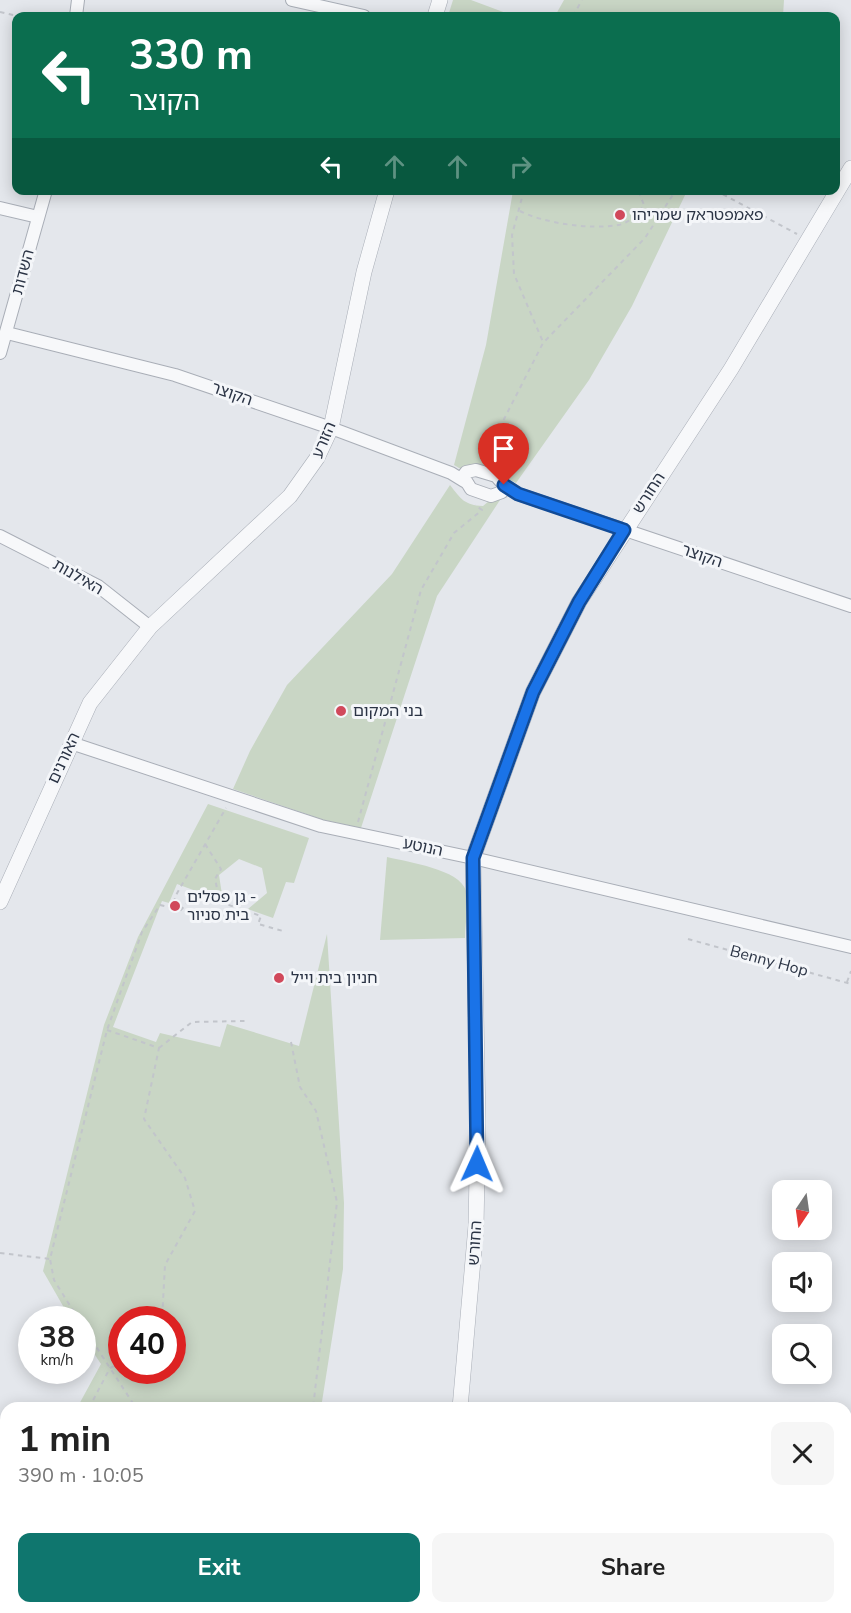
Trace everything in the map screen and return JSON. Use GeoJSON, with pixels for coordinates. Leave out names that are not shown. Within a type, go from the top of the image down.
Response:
{"type":"FeatureCollection","features":[{"type":"Feature","properties":{"kind":"street"},"geometry":{"type":"LineString","coordinates":[[292,0],[346,12]]}},
{"type":"Feature","properties":{"kind":"street","name":"החורש"},"geometry":{"type":"LineString","coordinates":[[840,186],[851,168]]}},
{"type":"Feature","properties":{"kind":"street","name":"השדות"},"geometry":{"type":"LineString","coordinates":[[3,342],[45,195]]}},
{"type":"Feature","properties":{"kind":"street","name":"הזורע"},"geometry":{"type":"LineString","coordinates":[[150,627],[290,496],[317,458],[331,428],[364,272],[386,195]]}},
{"type":"Feature","properties":{"kind":"street","name":"החורש"},"geometry":{"type":"LineString","coordinates":[[460,1402],[477,1226],[478,1122],[473,858],[533,692],[579,602],[730,369],[835,195]]}},
{"type":"Feature","properties":{"kind":"street"},"geometry":{"type":"LineString","coordinates":[[0,208],[38,218]]}},
{"type":"Feature","properties":{"kind":"street","name":"הקוצר"},"geometry":{"type":"LineString","coordinates":[[3,342],[175,375],[331,428],[451,473],[468,477],[477,492],[491,496],[503,489],[851,606]]}},
{"type":"Feature","properties":{"kind":"street"},"geometry":{"type":"LineString","coordinates":[[468,477],[496,476],[503,489]]}},
{"type":"Feature","properties":{"kind":"street","name":"האילנות"},"geometry":{"type":"LineString","coordinates":[[0,536],[98,586],[150,627]]}},
{"type":"Feature","properties":{"kind":"street","name":"האורנים"},"geometry":{"type":"LineString","coordinates":[[0,902],[90,703],[150,627]]}},
{"type":"Feature","properties":{"kind":"street","name":"הנוטע"},"geometry":{"type":"LineString","coordinates":[[71,743],[321,826],[473,858],[851,947]]}},
{"type":"Feature","properties":{"kind":"path"},"geometry":{"type":"LineString","coordinates":[[523,195],[512,235],[514,274],[543,343]]}},
{"type":"Feature","properties":{"kind":"path"},"geometry":{"type":"LineString","coordinates":[[520,211],[538,220],[620,225],[639,213],[644,205],[640,195]]}},
{"type":"Feature","properties":{"kind":"path"},"geometry":{"type":"LineString","coordinates":[[355,833],[421,590],[454,533],[482,510],[460,492],[543,343],[645,238],[673,195]]}},
{"type":"Feature","properties":{"kind":"path"},"geometry":{"type":"LineString","coordinates":[[724,195],[784,226]]}},
{"type":"Feature","properties":{"kind":"path"},"geometry":{"type":"LineString","coordinates":[[172,908],[176,895],[232,797]]}},
{"type":"Feature","properties":{"kind":"path"},"geometry":{"type":"LineString","coordinates":[[205,844],[221,869],[215,879],[220,902]]}},
{"type":"Feature","properties":{"kind":"path"},"geometry":{"type":"LineString","coordinates":[[70,1306],[54,1280],[50,1259],[107,1030],[142,932],[160,905],[180,911],[194,895],[261,916],[258,924],[283,931]]}},
{"type":"Feature","properties":{"kind":"path","name":"Benny Hop"},"geometry":{"type":"LineString","coordinates":[[688,939],[849,983]]}},
{"type":"Feature","properties":{"kind":"path"},"geometry":{"type":"LineString","coordinates":[[849,983],[851,971]]}},
{"type":"Feature","properties":{"kind":"path"},"geometry":{"type":"LineString","coordinates":[[163,1306],[165,1264],[195,1211],[185,1178],[144,1119],[159,1048],[192,1022],[246,1021]]}},
{"type":"Feature","properties":{"kind":"path"},"geometry":{"type":"LineString","coordinates":[[107,1030],[159,1048]]}},
{"type":"Feature","properties":{"kind":"path"},"geometry":{"type":"LineString","coordinates":[[291,1042],[300,1087],[316,1111],[337,1202],[314,1402]]}},
{"type":"Feature","properties":{"kind":"path"},"geometry":{"type":"LineString","coordinates":[[0,1253],[50,1259]]}},
{"type":"Feature","properties":{"kind":"path"},"geometry":{"type":"LineString","coordinates":[[96,1346],[108,1365]]}},
{"type":"Feature","properties":{"kind":"path"},"geometry":{"type":"LineString","coordinates":[[92,1402],[108,1372]]}},
{"type":"Feature","properties":{"kind":"path"},"geometry":{"type":"LineString","coordinates":[[120,1384],[132,1402]]}},
{"type":"Feature","properties":{"kind":"green space"},"geometry":{"type":"Polygon","coordinates":[[[453,0],[471,0],[503,12],[449,12],[453,0]]]}},
{"type":"Feature","properties":{"kind":"green space"},"geometry":{"type":"Polygon","coordinates":[[[564,0],[784,0],[783,12],[557,12],[564,0]]]}},
{"type":"Feature","properties":{"kind":"green space"},"geometry":{"type":"Polygon","coordinates":[[[512,195],[685,195],[632,306],[589,380],[516,483],[486,467],[459,468],[454,465],[486,345],[512,195]]]}},
{"type":"Feature","properties":{"kind":"green space"},"geometry":{"type":"Polygon","coordinates":[[[450,485],[467,503],[483,506],[489,501],[500,500],[437,596],[361,828],[324,820],[233,789],[250,751],[287,685],[392,574],[450,485]]]}},
{"type":"Feature","properties":{"kind":"green space"},"geometry":{"type":"Polygon","coordinates":[[[208,804],[309,838],[294,883],[286,882],[273,918],[248,909],[267,893],[262,868],[239,859],[219,875],[223,901],[177,884],[169,903],[162,901],[113,1027],[156,1042],[160,1033],[220,1047],[227,1024],[299,1046],[327,934],[344,1203],[343,1269],[322,1402],[80,1402],[90,1384],[96,1384],[96,1373],[101,1364],[96,1356],[96,1306],[63,1306],[43,1271],[104,1025],[138,937],[208,804]]]}},
{"type":"Feature","properties":{"kind":"green space"},"geometry":{"type":"Polygon","coordinates":[[[387,857],[444,872],[462,883],[467,896],[465,938],[380,940],[387,857]]]}},
{"type":"Feature","properties":{"kind":"place","name":"פאמפטראק שמריהו"},"geometry":{"type":"Point","coordinates":[620,215]}},
{"type":"Feature","properties":{"kind":"place","name":"בני המקום"},"geometry":{"type":"Point","coordinates":[341,711]}},
{"type":"Feature","properties":{"kind":"place","name":"גן פסלים - בית סניור"},"geometry":{"type":"Point","coordinates":[175,906]}},
{"type":"Feature","properties":{"kind":"place","name":"חניון בית וייל"},"geometry":{"type":"Point","coordinates":[279,978]}},
{"type":"Feature","properties":{"kind":"route"},"geometry":{"type":"LineString","coordinates":[[477,1164],[473,858],[533,692],[579,602],[624,530],[518,494],[504,485]]}}]}
